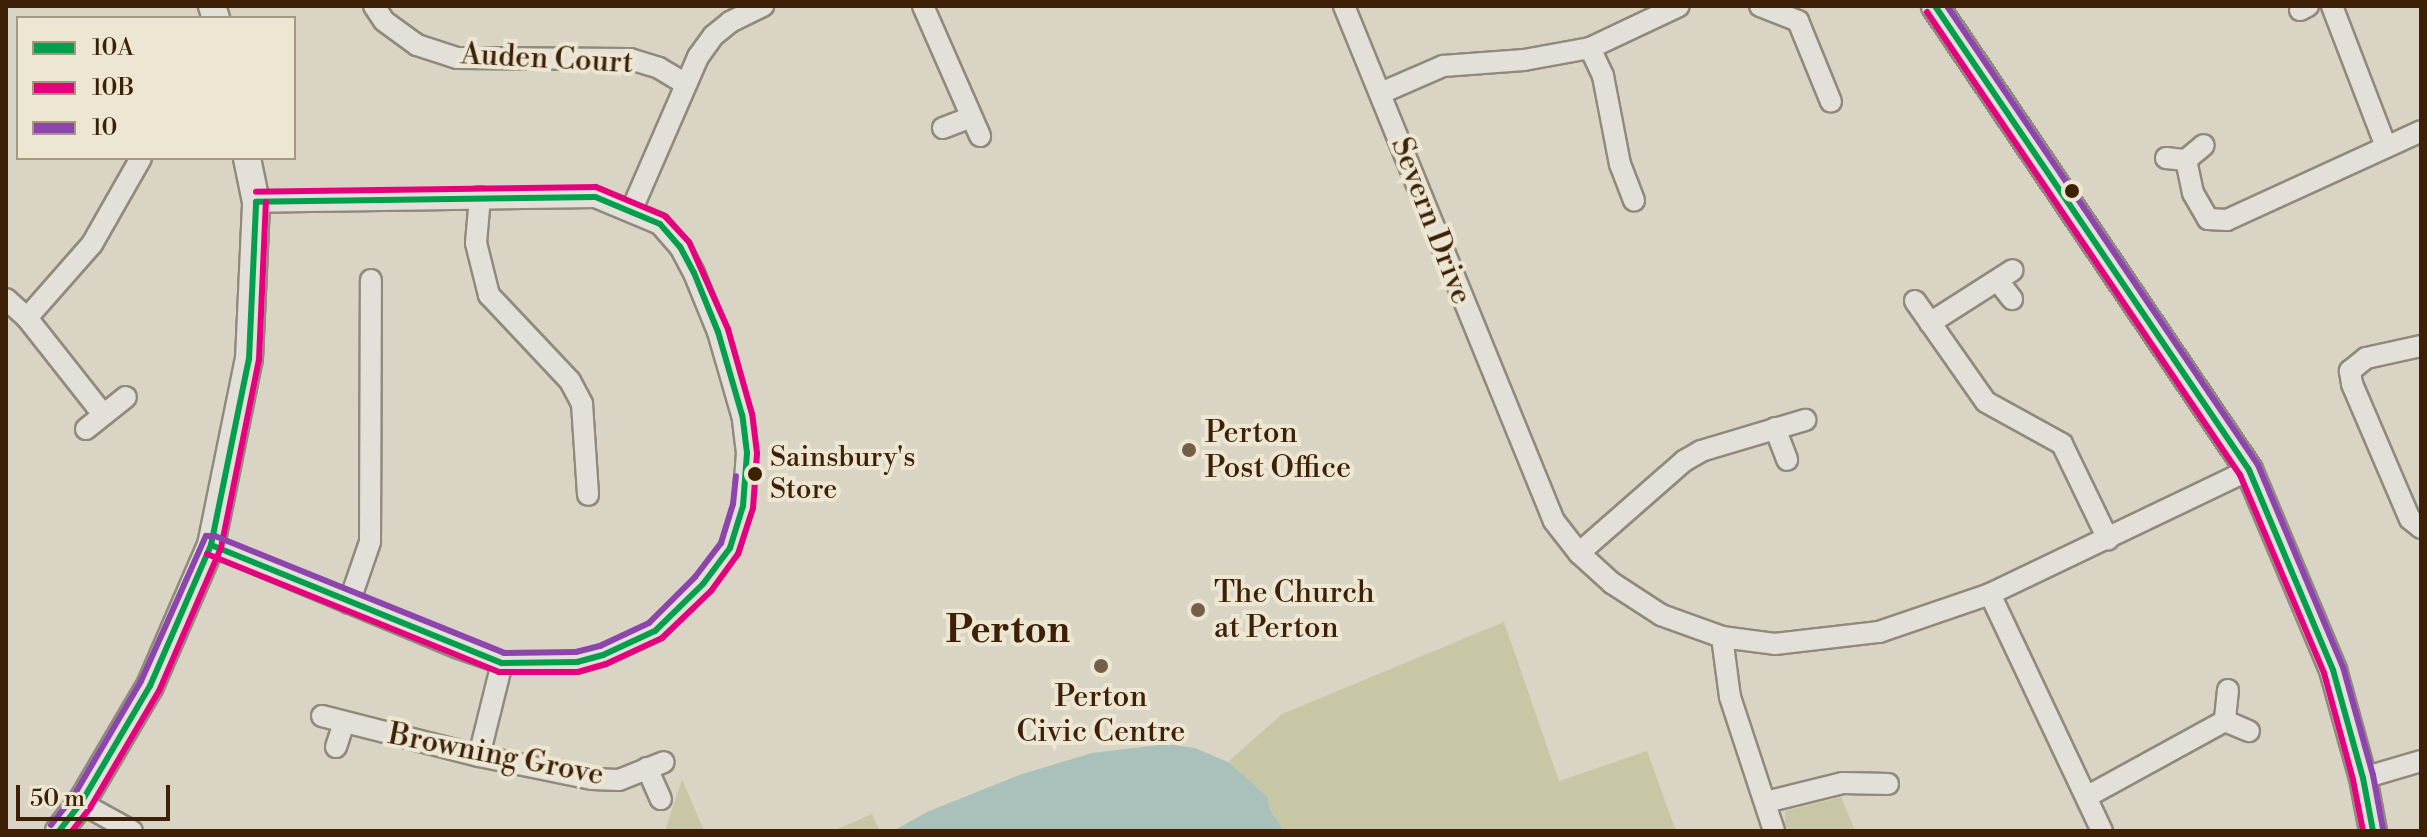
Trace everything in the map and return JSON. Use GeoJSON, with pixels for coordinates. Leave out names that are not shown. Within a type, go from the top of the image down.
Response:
{"type":"FeatureCollection","features":[{"type":"Feature","properties":{"kind":"street","name":"Auden Court"},"geometry":{"type":"LineString","coordinates":[[374,6],[384,21],[417,45],[457,58],[630,59],[659,68],[684,83]]}},
{"type":"Feature","properties":{"kind":"street"},"geometry":{"type":"LineString","coordinates":[[632,209],[684,83],[713,36],[730,22],[763,6]]}},
{"type":"Feature","properties":{"kind":"street"},"geometry":{"type":"LineString","coordinates":[[923,6],[975,126],[943,128]]}},
{"type":"Feature","properties":{"kind":"street","name":"Severn Drive"},"geometry":{"type":"LineString","coordinates":[[1344,6],[1554,521],[1579,553],[1633,600],[1661,615],[1722,637],[1775,644],[1855,638],[1912,622],[1990,594],[2249,470]]}},
{"type":"Feature","properties":{"kind":"street"},"geometry":{"type":"LineString","coordinates":[[1381,93],[1443,66],[1524,60],[1590,48],[1679,6]]}},
{"type":"Feature","properties":{"kind":"street"},"geometry":{"type":"LineString","coordinates":[[1760,6],[1798,21],[1831,102]]}},
{"type":"Feature","properties":{"kind":"street"},"geometry":{"type":"LineString","coordinates":[[1935,6],[2249,470],[2333,670],[2363,778],[2373,831]]}},
{"type":"Feature","properties":{"kind":"street"},"geometry":{"type":"LineString","coordinates":[[2332,6],[2386,147]]}},
{"type":"Feature","properties":{"kind":"street"},"geometry":{"type":"LineString","coordinates":[[1590,48],[1603,76],[1620,164],[1634,200]]}},
{"type":"Feature","properties":{"kind":"street"},"geometry":{"type":"LineString","coordinates":[[2204,145],[2176,159],[2208,219],[2227,220],[2421,131]]}},
{"type":"Feature","properties":{"kind":"street"},"geometry":{"type":"LineString","coordinates":[[27,318],[92,244],[140,160]]}},
{"type":"Feature","properties":{"kind":"street"},"geometry":{"type":"LineString","coordinates":[[59,831],[81,803],[150,686],[211,545],[249,359],[256,202],[247,160]]}},
{"type":"Feature","properties":{"kind":"street"},"geometry":{"type":"LineString","coordinates":[[480,197],[476,243],[489,295],[570,381],[582,404],[588,495]]}},
{"type":"Feature","properties":{"kind":"street"},"geometry":{"type":"LineString","coordinates":[[211,545],[502,663],[577,662],[603,655],[655,631],[703,584],[730,548],[743,506],[747,453],[744,428],[718,332],[680,247],[660,224],[632,209],[595,197],[256,202]]}},
{"type":"Feature","properties":{"kind":"street"},"geometry":{"type":"LineString","coordinates":[[1930,323],[2005,275],[2012,299]]}},
{"type":"Feature","properties":{"kind":"street"},"geometry":{"type":"LineString","coordinates":[[349,603],[370,542],[371,280]]}},
{"type":"Feature","properties":{"kind":"street"},"geometry":{"type":"LineString","coordinates":[[6,299],[27,318],[102,413]]}},
{"type":"Feature","properties":{"kind":"street"},"geometry":{"type":"LineString","coordinates":[[1915,301],[1986,402],[2062,444],[2108,539]]}},
{"type":"Feature","properties":{"kind":"street"},"geometry":{"type":"LineString","coordinates":[[2421,346],[2366,358],[2350,371],[2352,384],[2410,519],[2421,528]]}},
{"type":"Feature","properties":{"kind":"street"},"geometry":{"type":"LineString","coordinates":[[86,429],[102,413],[126,397]]}},
{"type":"Feature","properties":{"kind":"street"},"geometry":{"type":"LineString","coordinates":[[1579,553],[1684,461],[1701,451],[1805,420]]}},
{"type":"Feature","properties":{"kind":"street"},"geometry":{"type":"LineString","coordinates":[[1775,428],[1787,460]]}},
{"type":"Feature","properties":{"kind":"street"},"geometry":{"type":"LineString","coordinates":[[1990,594],[2102,831]]}},
{"type":"Feature","properties":{"kind":"street"},"geometry":{"type":"LineString","coordinates":[[1722,637],[1730,697],[1774,831]]}},
{"type":"Feature","properties":{"kind":"street"},"geometry":{"type":"LineString","coordinates":[[479,756],[502,663]]}},
{"type":"Feature","properties":{"kind":"street"},"geometry":{"type":"LineString","coordinates":[[2225,721],[2228,690]]}},
{"type":"Feature","properties":{"kind":"street","name":"Browning Grove"},"geometry":{"type":"LineString","coordinates":[[322,716],[479,756],[592,779],[619,780],[655,765],[661,799]]}},
{"type":"Feature","properties":{"kind":"street"},"geometry":{"type":"LineString","coordinates":[[2088,796],[2225,721]]}},
{"type":"Feature","properties":{"kind":"street"},"geometry":{"type":"LineString","coordinates":[[2225,721],[2249,731]]}},
{"type":"Feature","properties":{"kind":"street"},"geometry":{"type":"LineString","coordinates":[[336,747],[344,723]]}},
{"type":"Feature","properties":{"kind":"street"},"geometry":{"type":"LineString","coordinates":[[2363,778],[2421,761]]}},
{"type":"Feature","properties":{"kind":"street"},"geometry":{"type":"LineString","coordinates":[[1766,802],[1843,783],[1888,784]]}},
{"type":"Feature","properties":{"kind":"street"},"geometry":{"type":"LineString","coordinates":[[81,803],[132,831]]}},
{"type":"Feature","properties":{"kind":"green space"},"geometry":{"type":"Polygon","coordinates":[[[1504,622],[1559,781],[1647,751],[1676,831],[1284,831],[1269,808],[1268,797],[1228,762],[1282,714],[1504,622]]]}},
{"type":"Feature","properties":{"kind":"green space"},"geometry":{"type":"Polygon","coordinates":[[[682,779],[704,831],[665,831],[682,779]]]}},
{"type":"Feature","properties":{"kind":"green space"},"geometry":{"type":"Polygon","coordinates":[[[1841,797],[1855,831],[1785,831],[1785,811],[1841,797]]]}},
{"type":"Feature","properties":{"kind":"green space"},"geometry":{"type":"Polygon","coordinates":[[[872,814],[880,831],[833,831],[872,814]]]}},
{"type":"Feature","properties":{"kind":"water"},"geometry":{"type":"Polygon","coordinates":[[[1167,744],[1195,748],[1228,762],[1268,797],[1269,808],[1284,831],[893,831],[927,812],[1019,775],[1092,753],[1167,744]]]}},
{"type":"Feature","properties":{"kind":"transit line","name":"10A"},"geometry":{"type":"LineString","coordinates":[[1935,6],[2249,470],[2333,670],[2363,778],[2373,831]]}},
{"type":"Feature","properties":{"kind":"transit line","name":"10"},"geometry":{"type":"LineString","coordinates":[[1947,6],[2258,465],[2343,667],[2373,775],[2383,829]]}},
{"type":"Feature","properties":{"kind":"transit line","name":"10B"},"geometry":{"type":"LineString","coordinates":[[1927,12],[2240,475],[2324,673],[2353,780],[2363,831]]}},
{"type":"Feature","properties":{"kind":"transit line","name":"10B"},"geometry":{"type":"LineString","coordinates":[[207,554],[499,672],[578,672],[606,664],[662,638],[711,591],[738,554],[753,508],[757,453],[752,414],[728,329],[689,242],[665,216],[596,187],[256,192]]}},
{"type":"Feature","properties":{"kind":"transit line","name":"10A"},"geometry":{"type":"LineString","coordinates":[[211,545],[502,663],[577,662],[603,655],[655,631],[703,584],[730,548],[743,506],[747,453],[742,415],[718,332],[694,273],[680,247],[660,224],[595,197],[256,202]]}},
{"type":"Feature","properties":{"kind":"transit line","name":"10A"},"geometry":{"type":"LineString","coordinates":[[59,831],[81,803],[150,686],[211,545],[249,359],[256,202]]}},
{"type":"Feature","properties":{"kind":"transit line","name":"10B"},"geometry":{"type":"LineString","coordinates":[[72,831],[90,808],[159,691],[221,548],[259,360],[266,202]]}},
{"type":"Feature","properties":{"kind":"transit line","name":"10"},"geometry":{"type":"LineString","coordinates":[[51,825],[73,797],[141,681],[206,536],[215,536],[504,653],[576,652],[600,646],[649,623],[695,577],[721,543],[733,504],[736,476]]}},
{"type":"Feature","properties":{"kind":"place","name":"Perton Post Office"},"geometry":{"type":"Point","coordinates":[1189,450]}},
{"type":"Feature","properties":{"kind":"place","name":"Sainsbury's Store"},"geometry":{"type":"Point","coordinates":[755,474]}},
{"type":"Feature","properties":{"kind":"place","name":"The Church at Perton"},"geometry":{"type":"Point","coordinates":[1198,610]}},
{"type":"Feature","properties":{"kind":"place","name":"Perton Civic Centre"},"geometry":{"type":"Point","coordinates":[1101,666]}},
{"type":"Feature","properties":{"kind":"district","name":"Perton"},"geometry":{"type":"Point","coordinates":[1008,631]}}]}
